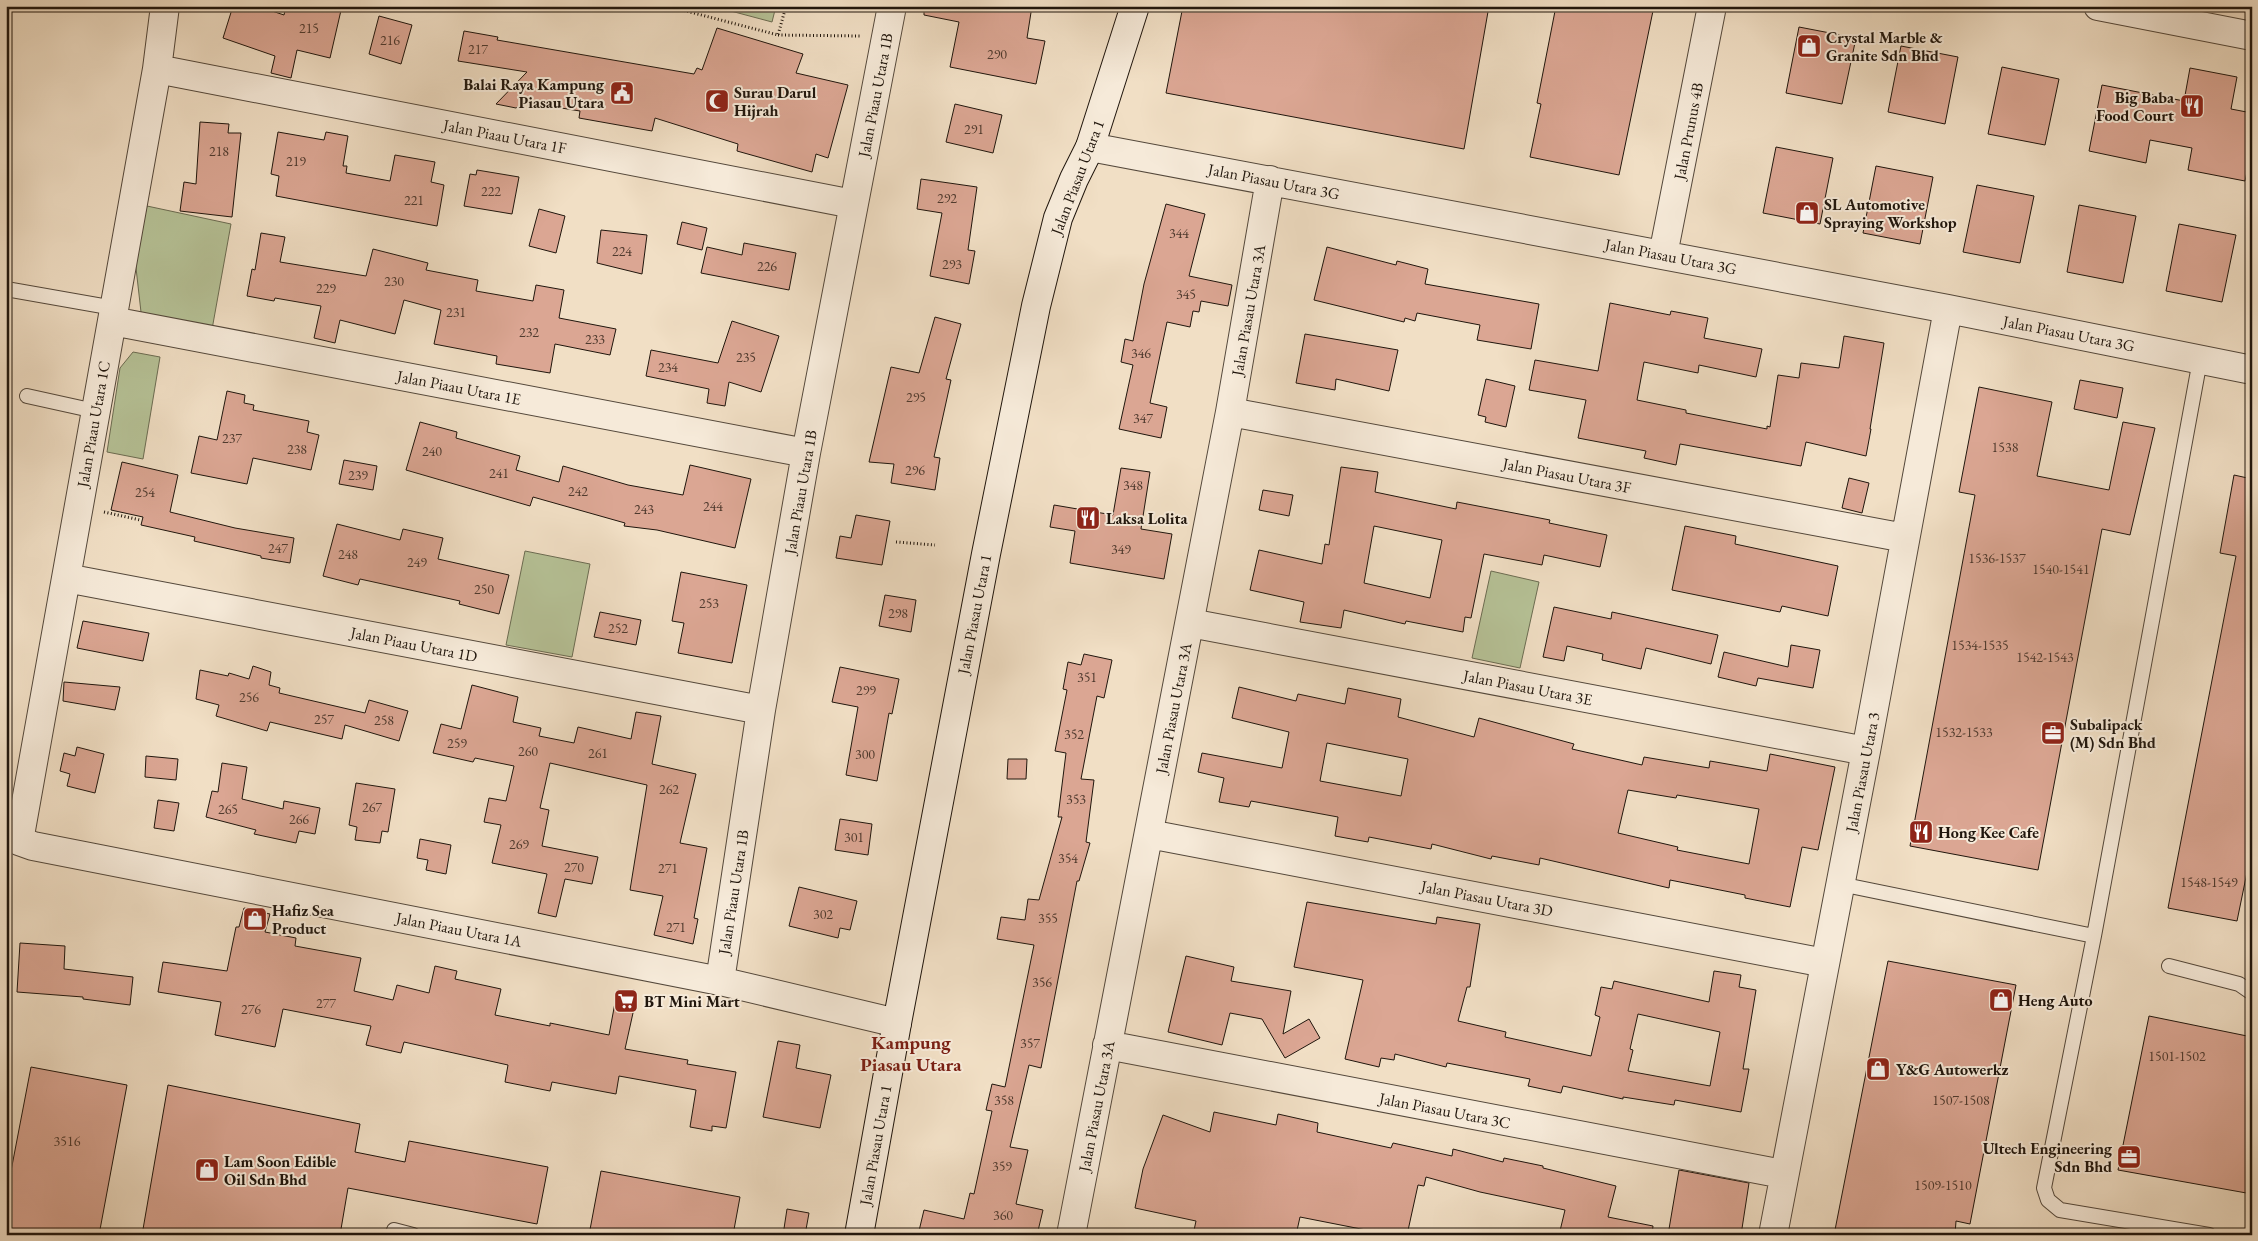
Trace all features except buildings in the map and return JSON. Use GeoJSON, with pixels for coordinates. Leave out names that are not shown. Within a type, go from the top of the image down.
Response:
{"type":"FeatureCollection","features":[{"type":"Feature","properties":{"kind":"street","name":"Jalan Piaau Utara 1C"},"geometry":{"type":"LineString","coordinates":[[13,840],[66,578],[157,69],[165,6]]}},
{"type":"Feature","properties":{"kind":"street","name":"Jalan Piaau Utara 1B"},"geometry":{"type":"LineString","coordinates":[[720,981],[761,710],[806,453],[892,6]]}},
{"type":"Feature","properties":{"kind":"street","name":"Jalan Piasau Utara 1"},"geometry":{"type":"LineString","coordinates":[[859,1235],[897,1022],[986,554],[1036,306],[1058,218],[1090,147],[1135,6]]}},
{"type":"Feature","properties":{"kind":"street","name":"Jalan Prunus 4B"},"geometry":{"type":"LineString","coordinates":[[1664,255],[1712,6]]}},
{"type":"Feature","properties":{"kind":"street"},"geometry":{"type":"LineString","coordinates":[[2098,6],[2252,36]]}},
{"type":"Feature","properties":{"kind":"street","name":"Jalan Piaau Utara 1F"},"geometry":{"type":"LineString","coordinates":[[157,69],[853,204]]}},
{"type":"Feature","properties":{"kind":"street","name":"Jalan Piasau Utara 3G"},"geometry":{"type":"LineString","coordinates":[[1090,147],[1948,309],[2252,370]]}},
{"type":"Feature","properties":{"kind":"street","name":"Jalan Piasau Utara 3A"},"geometry":{"type":"LineString","coordinates":[[1072,1235],[1230,412],[1270,180]]}},
{"type":"Feature","properties":{"kind":"street","name":"Jalan Piasau Utara 3"},"geometry":{"type":"LineString","coordinates":[[1773,1235],[1783,1174],[1866,751],[1948,309]]}},
{"type":"Feature","properties":{"kind":"street","name":"Jalan Piaau Utara 1E"},"geometry":{"type":"LineString","coordinates":[[113,315],[806,453]]}},
{"type":"Feature","properties":{"kind":"street","name":"Jalan Piasau Utara 3F"},"geometry":{"type":"LineString","coordinates":[[1230,412],[1905,538]]}},
{"type":"Feature","properties":{"kind":"street","name":"Jalan Piaau Utara 1D"},"geometry":{"type":"LineString","coordinates":[[66,578],[761,710]]}},
{"type":"Feature","properties":{"kind":"street","name":"Jalan Piasau Utara 3E"},"geometry":{"type":"LineString","coordinates":[[1190,622],[1866,751]]}},
{"type":"Feature","properties":{"kind":"street","name":"Jalan Piasau Utara 3D"},"geometry":{"type":"LineString","coordinates":[[1148,834],[1825,963]]}},
{"type":"Feature","properties":{"kind":"street","name":"Jalan Piaau Utara 1A"},"geometry":{"type":"LineString","coordinates":[[13,840],[42,848],[720,981],[897,1022]]}},
{"type":"Feature","properties":{"kind":"street","name":"Jalan Piasau Utara 3C"},"geometry":{"type":"LineString","coordinates":[[1107,1045],[1783,1174]]}},
{"type":"Feature","properties":{"kind":"lane"},"geometry":{"type":"LineString","coordinates":[[6,290],[113,315]]}},
{"type":"Feature","properties":{"kind":"lane"},"geometry":{"type":"LineString","coordinates":[[2200,360],[2094,936],[2044,1188],[2048,1200],[2060,1210],[2209,1235]]}},
{"type":"Feature","properties":{"kind":"lane"},"geometry":{"type":"LineString","coordinates":[[27,396],[95,411]]}},
{"type":"Feature","properties":{"kind":"lane"},"geometry":{"type":"LineString","coordinates":[[1840,884],[2094,936]]}},
{"type":"Feature","properties":{"kind":"lane"},"geometry":{"type":"LineString","coordinates":[[2169,966],[2239,984],[2252,993]]}},
{"type":"Feature","properties":{"kind":"lane"},"geometry":{"type":"LineString","coordinates":[[394,1230],[413,1235]]}},
{"type":"Feature","properties":{"kind":"path"},"geometry":{"type":"LineString","coordinates":[[668,6],[778,35],[886,37]]}},
{"type":"Feature","properties":{"kind":"path"},"geometry":{"type":"LineString","coordinates":[[778,35],[786,6]]}},
{"type":"Feature","properties":{"kind":"path"},"geometry":{"type":"LineString","coordinates":[[79,506],[140,520]]}},
{"type":"Feature","properties":{"kind":"path"},"geometry":{"type":"LineString","coordinates":[[896,542],[935,546]]}},
{"type":"Feature","properties":{"kind":"path"},"geometry":{"type":"LineString","coordinates":[[1314,1235],[1316,1229]]}},
{"type":"Feature","properties":{"kind":"green space"},"geometry":{"type":"Polygon","coordinates":[[[712,6],[776,6],[772,22],[712,6]]]}},
{"type":"Feature","properties":{"kind":"green space"},"geometry":{"type":"Polygon","coordinates":[[[147,206],[231,224],[211,335],[142,321],[135,259],[147,206]]]}},
{"type":"Feature","properties":{"kind":"green space"},"geometry":{"type":"Polygon","coordinates":[[[133,352],[160,357],[143,459],[107,452],[120,368],[133,352]]]}},
{"type":"Feature","properties":{"kind":"green space"},"geometry":{"type":"Polygon","coordinates":[[[525,551],[590,564],[572,657],[506,645],[525,551]]]}},
{"type":"Feature","properties":{"kind":"green space"},"geometry":{"type":"Polygon","coordinates":[[[1491,571],[1539,582],[1520,668],[1472,658],[1491,571]]]}},
{"type":"Feature","properties":{"kind":"place","name":"Crystal Marble & Granite Sdn Bhd"},"geometry":{"type":"Point","coordinates":[1809,46]}},
{"type":"Feature","properties":{"kind":"place","name":"Balai Raya Kampung Piasau Utara"},"geometry":{"type":"Point","coordinates":[622,93]}},
{"type":"Feature","properties":{"kind":"place","name":"Surau Darul Hijrah"},"geometry":{"type":"Point","coordinates":[717,101]}},
{"type":"Feature","properties":{"kind":"place","name":"Big Baba Food Court"},"geometry":{"type":"Point","coordinates":[2192,106]}},
{"type":"Feature","properties":{"kind":"place","name":"SL Automotive Spraying Workshop"},"geometry":{"type":"Point","coordinates":[1807,213]}},
{"type":"Feature","properties":{"kind":"place","name":"Laksa Lolita"},"geometry":{"type":"Point","coordinates":[1088,518]}},
{"type":"Feature","properties":{"kind":"place","name":"Subalipack (M) Sdn Bhd"},"geometry":{"type":"Point","coordinates":[2053,733]}},
{"type":"Feature","properties":{"kind":"place","name":"Hong Kee Cafe"},"geometry":{"type":"Point","coordinates":[1921,832]}},
{"type":"Feature","properties":{"kind":"place","name":"Hafiz Sea Product"},"geometry":{"type":"Point","coordinates":[255,919]}},
{"type":"Feature","properties":{"kind":"place","name":"Heng Auto"},"geometry":{"type":"Point","coordinates":[2001,1000]}},
{"type":"Feature","properties":{"kind":"place","name":"BT Mini Mart"},"geometry":{"type":"Point","coordinates":[626,1001]}},
{"type":"Feature","properties":{"kind":"place","name":"Y&G Autowerkz"},"geometry":{"type":"Point","coordinates":[1878,1069]}},
{"type":"Feature","properties":{"kind":"place","name":"Ultech Engineering Sdn Bhd"},"geometry":{"type":"Point","coordinates":[2129,1157]}},
{"type":"Feature","properties":{"kind":"place","name":"Lam Soon Edible Oil Sdn Bhd"},"geometry":{"type":"Point","coordinates":[207,1170]}},
{"type":"Feature","properties":{"kind":"district","name":"Kampung Piasau Utara"},"geometry":{"type":"Point","coordinates":[911,1053]}}]}
